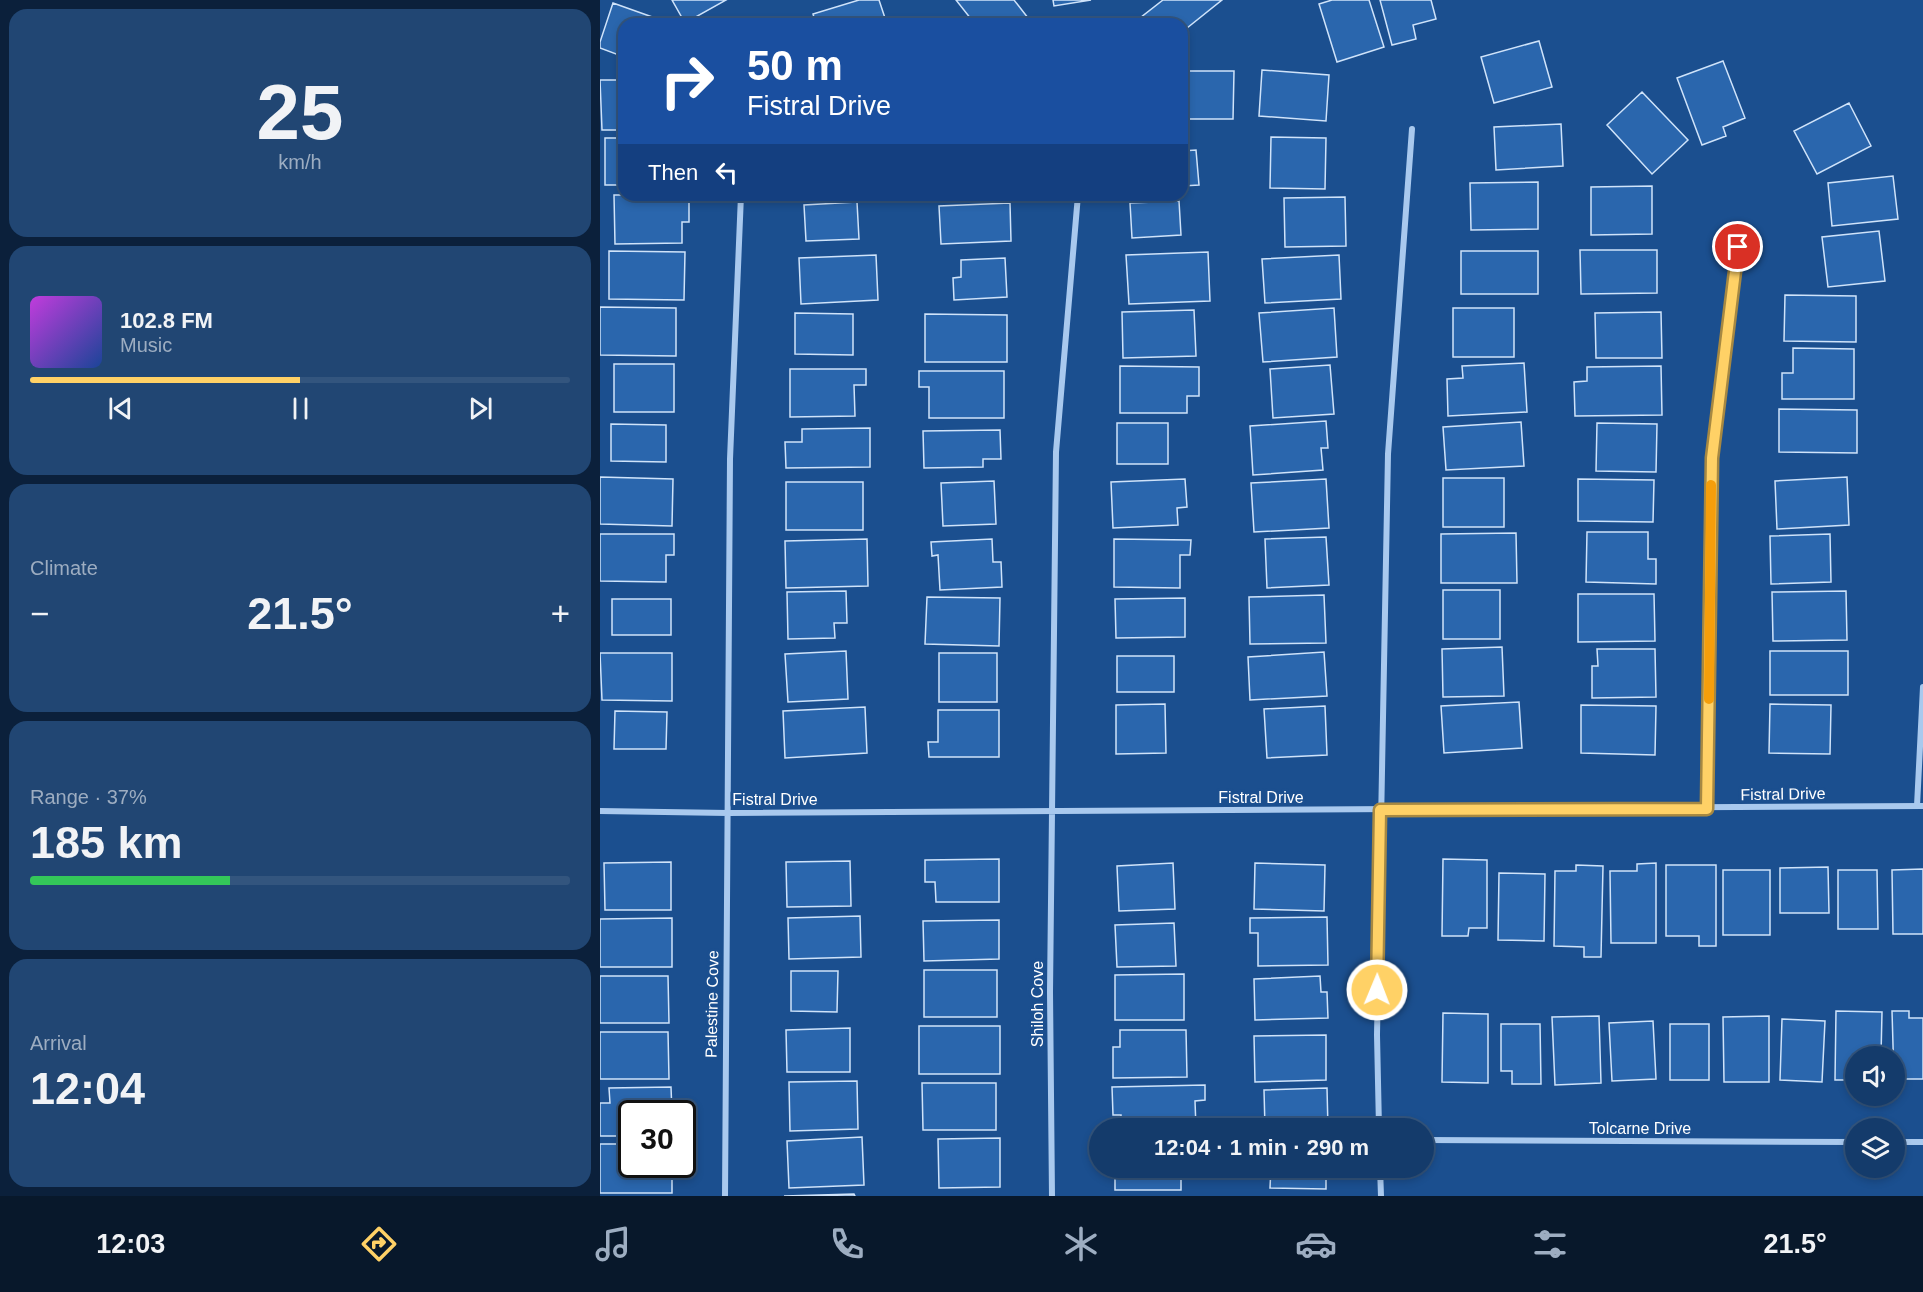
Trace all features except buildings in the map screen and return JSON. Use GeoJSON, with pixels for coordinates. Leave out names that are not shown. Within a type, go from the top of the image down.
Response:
{"type":"FeatureCollection","features":[{"type":"Feature","properties":{"kind":"street"},"geometry":{"type":"LineString","coordinates":[[1379,1118],[1377,1035],[1380,810],[1388,453],[1412,129]]}},
{"type":"Feature","properties":{"kind":"street","name":"Palestine Cove"},"geometry":{"type":"LineString","coordinates":[[725,1196],[730,459],[741,201]]}},
{"type":"Feature","properties":{"kind":"street","name":"Shiloh Cove"},"geometry":{"type":"LineString","coordinates":[[1052,1196],[1050,992],[1056,452],[1077,201]]}},
{"type":"Feature","properties":{"kind":"street"},"geometry":{"type":"LineString","coordinates":[[1707,809],[1712,458],[1740,224]]}},
{"type":"Feature","properties":{"kind":"street"},"geometry":{"type":"LineString","coordinates":[[1920,806],[1923,687]]}},
{"type":"Feature","properties":{"kind":"street","name":"Fistral Drive"},"geometry":{"type":"LineString","coordinates":[[600,811],[1051,812],[1920,806]]}},
{"type":"Feature","properties":{"kind":"street","name":"Tolcarne Drive"},"geometry":{"type":"LineString","coordinates":[[1434,1140],[1845,1142]]}},
{"type":"Feature","properties":{"kind":"street"},"geometry":{"type":"LineString","coordinates":[[1905,1142],[1923,1142]]}},
{"type":"Feature","properties":{"kind":"street"},"geometry":{"type":"LineString","coordinates":[[1380,1178],[1381,1196]]}},
{"type":"Feature","properties":{"kind":"slow traffic"},"geometry":{"type":"LineString","coordinates":[[1709,699],[1711,485]]}},
{"type":"Feature","properties":{"kind":"route"},"geometry":{"type":"LineString","coordinates":[[1377,990],[1380,810],[1707,809],[1712,458],[1738,247]]}}]}
